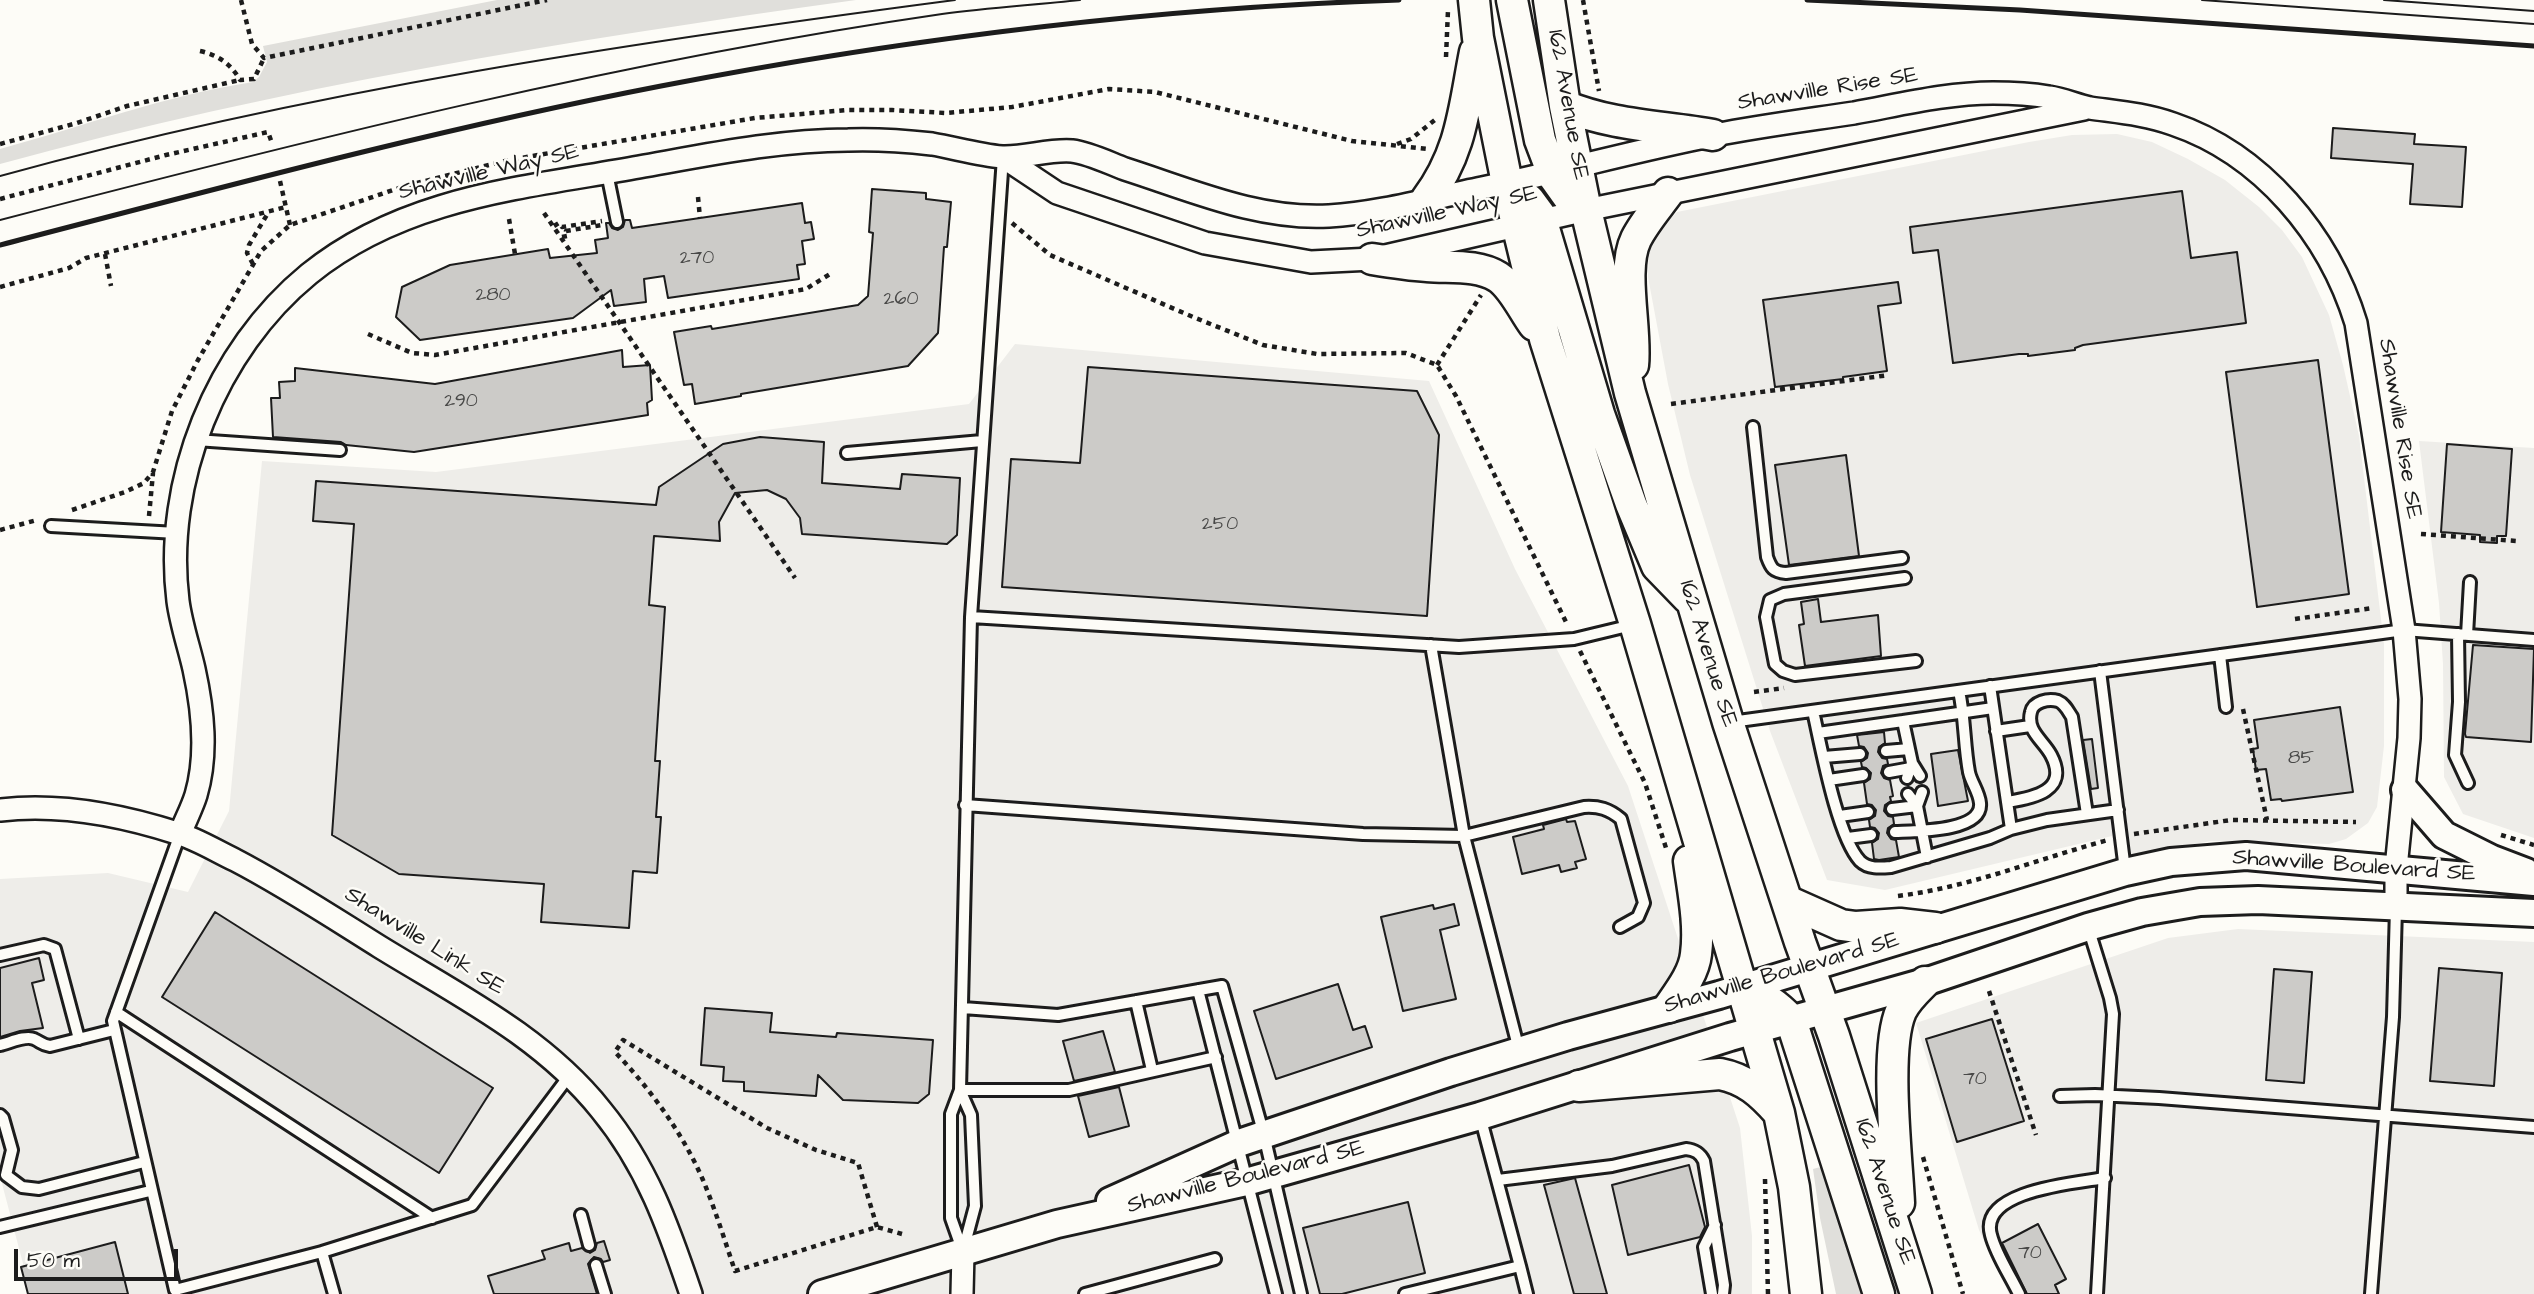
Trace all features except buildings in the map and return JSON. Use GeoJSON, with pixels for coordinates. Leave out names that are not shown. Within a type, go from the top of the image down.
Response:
{"type":"FeatureCollection","features":[{"type":"Feature","properties":{"kind":"main road"},"geometry":{"type":"LineString","coordinates":[[1474,0],[1478,38],[1507,183],[1530,200],[1529,222],[1545,339],[1635,624],[1779,1112],[1794,1187],[1806,1294]]}},
{"type":"Feature","properties":{"kind":"main road"},"geometry":{"type":"LineString","coordinates":[[1512,0],[1540,140],[1565,170],[1570,198],[1586,210]]}},
{"type":"Feature","properties":{"kind":"main road","name":"162 Avenue SE"},"geometry":{"type":"LineString","coordinates":[[1549,0],[1565,106],[1565,170]]}},
{"type":"Feature","properties":{"kind":"main road"},"geometry":{"type":"LineString","coordinates":[[1426,200],[1436,187],[1457,144],[1478,38]]}},
{"type":"Feature","properties":{"kind":"main road"},"geometry":{"type":"LineString","coordinates":[[1565,106],[1584,114],[1628,125],[1713,135]]}},
{"type":"Feature","properties":{"kind":"main road"},"geometry":{"type":"LineString","coordinates":[[1630,393],[1635,348],[1631,256],[1636,239],[1668,193]]}},
{"type":"Feature","properties":{"kind":"main road","name":"162 Avenue SE"},"geometry":{"type":"LineString","coordinates":[[1586,210],[1630,393],[1690,601],[1809,968],[1835,1036],[1916,1294]]}},
{"type":"Feature","properties":{"kind":"main road"},"geometry":{"type":"LineString","coordinates":[[1529,222],[1631,504],[1657,566],[1690,601]]}},
{"type":"Feature","properties":{"kind":"main road"},"geometry":{"type":"LineString","coordinates":[[1372,260],[1469,268],[1499,277],[1545,339]]}},
{"type":"Feature","properties":{"kind":"main road"},"geometry":{"type":"LineString","coordinates":[[1669,1007],[1685,984],[1696,956],[1693,891],[1677,764]]}},
{"type":"Feature","properties":{"kind":"main road"},"geometry":{"type":"LineString","coordinates":[[1787,901],[1842,925],[1856,927],[1900,924],[1935,928]]}},
{"type":"Feature","properties":{"kind":"main road"},"geometry":{"type":"LineString","coordinates":[[1901,1246],[1894,1110],[1895,1040],[1901,1012],[1925,982]]}},
{"type":"Feature","properties":{"kind":"main road"},"geometry":{"type":"LineString","coordinates":[[1742,988],[1759,993],[1791,1020],[1879,1294]]}},
{"type":"Feature","properties":{"kind":"main road"},"geometry":{"type":"LineString","coordinates":[[1579,1086],[1720,1074],[1736,1077],[1759,1090],[1779,1112]]}},
{"type":"Feature","properties":{"kind":"main road"},"geometry":{"type":"LineString","coordinates":[[1790,1294],[1801,1257]]}},
{"type":"Feature","properties":{"kind":"street","name":"Shawville Rise SE"},"geometry":{"type":"LineString","coordinates":[[1565,170],[1713,135],[1990,93],[2050,97],[2089,108],[2148,116],[2175,124],[2220,145],[2283,197],[2323,246],[2348,296],[2356,323],[2404,630],[2410,699],[2405,790],[2396,869],[2396,908]]}},
{"type":"Feature","properties":{"kind":"street","name":"Shawville Rise SE"},"geometry":{"type":"LineString","coordinates":[[1586,210],[2089,108]]}},
{"type":"Feature","properties":{"kind":"street","name":"Shawville Way SE"},"geometry":{"type":"LineString","coordinates":[[180,834],[195,796],[203,744],[202,706],[178,601],[177,533],[187,470],[196,440],[232,366],[262,323],[297,284],[351,244],[373,232],[418,212],[526,187],[759,148],[845,140],[927,144],[1003,157],[1072,151],[1211,198],[1248,208],[1303,216],[1360,212],[1565,170]]}},
{"type":"Feature","properties":{"kind":"street","name":"Shawville Way SE"},"geometry":{"type":"LineString","coordinates":[[1003,157],[1057,193],[1205,243],[1311,262],[1372,260],[1586,210]]}},
{"type":"Feature","properties":{"kind":"street"},"geometry":{"type":"LineString","coordinates":[[2405,790],[2444,835],[2492,859],[2534,875]]}},
{"type":"Feature","properties":{"kind":"street","name":"Shawville Link SE"},"geometry":{"type":"LineString","coordinates":[[0,810],[60,808],[129,820],[180,834],[307,900],[488,1013],[547,1055],[600,1108],[639,1163],[672,1236],[691,1294]]}},
{"type":"Feature","properties":{"kind":"street","name":"Shawville Boulevard SE"},"geometry":{"type":"LineString","coordinates":[[1057,1224],[1251,1139],[1519,1051],[1742,988],[2125,872],[2183,861],[2246,856],[2534,882]]}},
{"type":"Feature","properties":{"kind":"street","name":"Shawville Boulevard SE"},"geometry":{"type":"LineString","coordinates":[[830,1293],[1057,1224],[1246,1182],[1480,1116],[1754,1031],[1925,982],[2088,927],[2142,912],[2200,902],[2258,900],[2534,913]]}},
{"type":"Feature","properties":{"kind":"street"},"geometry":{"type":"LineString","coordinates":[[962,1294],[963,1252]]}},
{"type":"Feature","properties":{"kind":"lane"},"geometry":{"type":"LineString","coordinates":[[963,1252],[951,1217],[951,1114],[960,1090],[971,617],[997,210],[1003,157]]}},
{"type":"Feature","properties":{"kind":"lane"},"geometry":{"type":"LineString","coordinates":[[607,173],[617,222]]}},
{"type":"Feature","properties":{"kind":"lane"},"geometry":{"type":"LineString","coordinates":[[1753,427],[1767,557],[1771,568],[1786,573],[1902,558]]}},
{"type":"Feature","properties":{"kind":"lane"},"geometry":{"type":"LineString","coordinates":[[196,440],[340,450]]}},
{"type":"Feature","properties":{"kind":"lane"},"geometry":{"type":"LineString","coordinates":[[847,453],[982,441]]}},
{"type":"Feature","properties":{"kind":"lane"},"geometry":{"type":"LineString","coordinates":[[50,521],[177,533]]}},
{"type":"Feature","properties":{"kind":"lane"},"geometry":{"type":"LineString","coordinates":[[1905,578],[1784,594],[1770,600],[1766,617],[1775,664],[1783,671],[1795,675],[1916,661]]}},
{"type":"Feature","properties":{"kind":"lane"},"geometry":{"type":"LineString","coordinates":[[2468,783],[2455,755],[2463,634],[2470,582]]}},
{"type":"Feature","properties":{"kind":"lane"},"geometry":{"type":"LineString","coordinates":[[971,617],[1460,647],[1574,639],[1635,624]]}},
{"type":"Feature","properties":{"kind":"lane"},"geometry":{"type":"LineString","coordinates":[[1728,722],[2404,630],[2534,640]]}},
{"type":"Feature","properties":{"kind":"lane"},"geometry":{"type":"LineString","coordinates":[[1431,645],[1465,836],[1519,1051]]}},
{"type":"Feature","properties":{"kind":"lane"},"geometry":{"type":"LineString","coordinates":[[2220,655],[2226,707]]}},
{"type":"Feature","properties":{"kind":"lane"},"geometry":{"type":"LineString","coordinates":[[2100,671],[2125,872]]}},
{"type":"Feature","properties":{"kind":"lane"},"geometry":{"type":"LineString","coordinates":[[1990,686],[2011,829]]}},
{"type":"Feature","properties":{"kind":"lane"},"geometry":{"type":"LineString","coordinates":[[1895,832],[1969,822],[1979,811],[1980,803],[1969,774],[1964,713],[1959,691]]}},
{"type":"Feature","properties":{"kind":"lane"},"geometry":{"type":"LineString","coordinates":[[2007,802],[2046,792],[2054,783],[2055,771],[2051,755],[2030,726],[2034,705],[2049,700],[2058,701],[2066,707],[2071,717],[2087,814]]}},
{"type":"Feature","properties":{"kind":"lane"},"geometry":{"type":"LineString","coordinates":[[1818,733],[1993,708]]}},
{"type":"Feature","properties":{"kind":"lane"},"geometry":{"type":"LineString","coordinates":[[1813,711],[1829,780],[1848,838],[1862,862],[1875,868],[1891,867],[1927,857],[2011,829],[2118,810]]}},
{"type":"Feature","properties":{"kind":"lane"},"geometry":{"type":"LineString","coordinates":[[1903,721],[1910,770]]}},
{"type":"Feature","properties":{"kind":"lane"},"geometry":{"type":"LineString","coordinates":[[1996,731],[2030,726]]}},
{"type":"Feature","properties":{"kind":"lane"},"geometry":{"type":"LineString","coordinates":[[1886,751],[1909,749]]}},
{"type":"Feature","properties":{"kind":"lane"},"geometry":{"type":"LineString","coordinates":[[1824,757],[1860,754]]}},
{"type":"Feature","properties":{"kind":"lane"},"geometry":{"type":"LineString","coordinates":[[1889,772],[1910,770],[1920,776]]}},
{"type":"Feature","properties":{"kind":"lane"},"geometry":{"type":"LineString","coordinates":[[1829,780],[1863,775]]}},
{"type":"Feature","properties":{"kind":"lane"},"geometry":{"type":"LineString","coordinates":[[1917,806],[1923,792]]}},
{"type":"Feature","properties":{"kind":"lane"},"geometry":{"type":"LineString","coordinates":[[1908,794],[1917,806],[1927,857]]}},
{"type":"Feature","properties":{"kind":"lane"},"geometry":{"type":"LineString","coordinates":[[965,805],[1363,834],[1465,836],[1584,807],[1597,807],[1612,811],[1621,819],[1644,903],[1638,917],[1620,927]]}},
{"type":"Feature","properties":{"kind":"lane"},"geometry":{"type":"LineString","coordinates":[[1892,809],[1917,806]]}},
{"type":"Feature","properties":{"kind":"lane"},"geometry":{"type":"LineString","coordinates":[[1840,816],[1868,812]]}},
{"type":"Feature","properties":{"kind":"lane"},"geometry":{"type":"LineString","coordinates":[[180,834],[113,1021],[150,1191],[175,1290],[322,1252],[472,1205],[569,1076]]}},
{"type":"Feature","properties":{"kind":"lane"},"geometry":{"type":"LineString","coordinates":[[1848,838],[1871,835]]}},
{"type":"Feature","properties":{"kind":"lane"},"geometry":{"type":"LineString","coordinates":[[2371,1294],[2393,1017],[2396,908]]}},
{"type":"Feature","properties":{"kind":"lane"},"geometry":{"type":"LineString","coordinates":[[2088,927],[2113,1014],[2097,1294]]}},
{"type":"Feature","properties":{"kind":"lane"},"geometry":{"type":"LineString","coordinates":[[0,955],[44,945],[55,949],[79,1039]]}},
{"type":"Feature","properties":{"kind":"lane"},"geometry":{"type":"LineString","coordinates":[[963,1009],[1058,1015],[1222,986],[1251,1139],[1246,1182],[1276,1294]]}},
{"type":"Feature","properties":{"kind":"lane"},"geometry":{"type":"LineString","coordinates":[[1198,990],[1216,1057],[1251,1139],[1272,1174],[1301,1294]]}},
{"type":"Feature","properties":{"kind":"lane"},"geometry":{"type":"LineString","coordinates":[[1136,1001],[1152,1070]]}},
{"type":"Feature","properties":{"kind":"lane"},"geometry":{"type":"LineString","coordinates":[[116,1012],[432,1218]]}},
{"type":"Feature","properties":{"kind":"lane"},"geometry":{"type":"LineString","coordinates":[[0,1045],[28,1038],[50,1046],[114,1030]]}},
{"type":"Feature","properties":{"kind":"lane"},"geometry":{"type":"LineString","coordinates":[[960,1090],[1069,1090],[1216,1057]]}},
{"type":"Feature","properties":{"kind":"lane"},"geometry":{"type":"LineString","coordinates":[[960,1090],[971,1115],[975,1206],[963,1252]]}},
{"type":"Feature","properties":{"kind":"lane"},"geometry":{"type":"LineString","coordinates":[[2060,1096],[2110,1095],[2534,1127]]}},
{"type":"Feature","properties":{"kind":"lane"},"geometry":{"type":"LineString","coordinates":[[0,1115],[12,1150],[6,1175]]}},
{"type":"Feature","properties":{"kind":"lane"},"geometry":{"type":"LineString","coordinates":[[1480,1116],[1527,1294]]}},
{"type":"Feature","properties":{"kind":"lane"},"geometry":{"type":"LineString","coordinates":[[1497,1180],[1612,1166],[1686,1149],[1694,1150],[1704,1161],[1724,1285],[1723,1294]]}},
{"type":"Feature","properties":{"kind":"lane"},"geometry":{"type":"LineString","coordinates":[[0,1164],[6,1175],[22,1187],[39,1189],[144,1162]]}},
{"type":"Feature","properties":{"kind":"lane"},"geometry":{"type":"LineString","coordinates":[[2019,1294],[1990,1235],[1990,1222],[1996,1210],[2009,1200],[2042,1189],[2105,1178]]}},
{"type":"Feature","properties":{"kind":"lane"},"geometry":{"type":"LineString","coordinates":[[0,1227],[150,1191]]}},
{"type":"Feature","properties":{"kind":"lane"},"geometry":{"type":"LineString","coordinates":[[581,1215],[589,1245]]}},
{"type":"Feature","properties":{"kind":"lane"},"geometry":{"type":"LineString","coordinates":[[1712,1294],[1704,1247],[1715,1225]]}},
{"type":"Feature","properties":{"kind":"lane"},"geometry":{"type":"LineString","coordinates":[[322,1252],[334,1294]]}},
{"type":"Feature","properties":{"kind":"lane"},"geometry":{"type":"LineString","coordinates":[[1085,1294],[1215,1259]]}},
{"type":"Feature","properties":{"kind":"lane"},"geometry":{"type":"LineString","coordinates":[[596,1265],[605,1294]]}},
{"type":"Feature","properties":{"kind":"lane"},"geometry":{"type":"LineString","coordinates":[[1405,1294],[1520,1266]]}},
{"type":"Feature","properties":{"kind":"path"},"geometry":{"type":"LineString","coordinates":[[240,0],[252,44],[264,58]]}},
{"type":"Feature","properties":{"kind":"path"},"geometry":{"type":"LineString","coordinates":[[264,58],[547,0]]}},
{"type":"Feature","properties":{"kind":"path"},"geometry":{"type":"LineString","coordinates":[[1583,0],[1601,102]]}},
{"type":"Feature","properties":{"kind":"path"},"geometry":{"type":"LineString","coordinates":[[200,51],[215,54],[240,80]]}},
{"type":"Feature","properties":{"kind":"path"},"geometry":{"type":"LineString","coordinates":[[0,144],[78,123],[127,106],[254,79],[264,58]]}},
{"type":"Feature","properties":{"kind":"path"},"geometry":{"type":"LineString","coordinates":[[148,531],[153,472],[172,411],[261,251],[290,225],[405,186],[484,166],[701,126],[806,112],[892,110],[946,113],[992,109],[1109,89],[1155,92],[1338,138],[1378,145],[1431,149]]}},
{"type":"Feature","properties":{"kind":"path"},"geometry":{"type":"LineString","coordinates":[[1396,145],[1411,139],[1438,117]]}},
{"type":"Feature","properties":{"kind":"path"},"geometry":{"type":"LineString","coordinates":[[0,199],[166,155],[268,132],[271,144]]}},
{"type":"Feature","properties":{"kind":"path"},"geometry":{"type":"LineString","coordinates":[[280,181],[290,225]]}},
{"type":"Feature","properties":{"kind":"path"},"geometry":{"type":"LineString","coordinates":[[698,197],[700,218]]}},
{"type":"Feature","properties":{"kind":"path"},"geometry":{"type":"LineString","coordinates":[[0,287],[69,268],[86,258],[286,207]]}},
{"type":"Feature","properties":{"kind":"path"},"geometry":{"type":"LineString","coordinates":[[997,210],[1050,255],[1263,345],[1317,354],[1406,353],[1437,365],[1457,396],[1645,783],[1669,856]]}},
{"type":"Feature","properties":{"kind":"path"},"geometry":{"type":"LineString","coordinates":[[253,265],[247,253],[249,245],[269,212]]}},
{"type":"Feature","properties":{"kind":"path"},"geometry":{"type":"LineString","coordinates":[[544,212],[795,578]]}},
{"type":"Feature","properties":{"kind":"path"},"geometry":{"type":"LineString","coordinates":[[509,219],[515,254]]}},
{"type":"Feature","properties":{"kind":"path"},"geometry":{"type":"LineString","coordinates":[[554,226],[559,223],[562,228],[604,220],[605,225],[566,231],[567,236],[562,237]]}},
{"type":"Feature","properties":{"kind":"path"},"geometry":{"type":"LineString","coordinates":[[105,254],[111,286]]}},
{"type":"Feature","properties":{"kind":"path"},"geometry":{"type":"LineString","coordinates":[[368,334],[412,353],[427,356],[806,289],[830,274]]}},
{"type":"Feature","properties":{"kind":"path"},"geometry":{"type":"LineString","coordinates":[[1437,365],[1483,292]]}},
{"type":"Feature","properties":{"kind":"path"},"geometry":{"type":"LineString","coordinates":[[1671,404],[1889,375]]}},
{"type":"Feature","properties":{"kind":"path"},"geometry":{"type":"LineString","coordinates":[[64,513],[125,492],[144,483],[153,472]]}},
{"type":"Feature","properties":{"kind":"path"},"geometry":{"type":"LineString","coordinates":[[0,530],[50,521]]}},
{"type":"Feature","properties":{"kind":"path"},"geometry":{"type":"LineString","coordinates":[[2421,534],[2516,541]]}},
{"type":"Feature","properties":{"kind":"path"},"geometry":{"type":"LineString","coordinates":[[2295,619],[2373,608]]}},
{"type":"Feature","properties":{"kind":"path"},"geometry":{"type":"LineString","coordinates":[[2242,704],[2267,820]]}},
{"type":"Feature","properties":{"kind":"path"},"geometry":{"type":"LineString","coordinates":[[1885,898],[1937,891],[2121,836],[2231,820],[2356,822]]}},
{"type":"Feature","properties":{"kind":"path"},"geometry":{"type":"LineString","coordinates":[[1989,991],[2036,1135]]}},
{"type":"Feature","properties":{"kind":"path"},"geometry":{"type":"LineString","coordinates":[[877,1227],[858,1163],[816,1150],[767,1128],[623,1040],[615,1052],[643,1082],[680,1137],[703,1180],[735,1271],[877,1227],[902,1234]]}},
{"type":"Feature","properties":{"kind":"path"},"geometry":{"type":"LineString","coordinates":[[1922,1151],[1963,1294]]}},
{"type":"Feature","properties":{"kind":"path"},"geometry":{"type":"LineString","coordinates":[[1765,1177],[1768,1294]]}},
{"type":"Feature","properties":{"kind":"shaded area"},"geometry":{"type":"Polygon","coordinates":[[[497,0],[856,0],[425,68],[211,112],[0,164],[0,149],[157,103],[253,82],[267,62],[263,46],[497,0]]]}},
{"type":"Feature","properties":{"kind":"shaded area"},"geometry":{"type":"Polygon","coordinates":[[[2117,134],[2152,142],[2188,159],[2225,180],[2259,207],[2282,230],[2302,257],[2329,315],[2359,436],[2384,644],[2384,746],[2377,807],[2368,823],[2346,839],[2329,844],[2211,841],[2115,859],[2112,836],[1885,890],[1827,880],[1770,731],[1690,475],[1668,384],[1648,277],[1649,251],[1653,236],[1677,212],[2029,142],[2072,135],[2117,134]]]}},
{"type":"Feature","properties":{"kind":"shaded area"},"geometry":{"type":"Polygon","coordinates":[[[1015,344],[1429,381],[1515,569],[1628,786],[1740,1128],[1752,1236],[1752,1294],[31,1294],[0,1176],[0,879],[108,873],[188,892],[229,811],[262,461],[436,472],[969,404],[1015,344]]]}},
{"type":"Feature","properties":{"kind":"shaded area"},"geometry":{"type":"Polygon","coordinates":[[[2419,441],[2534,448],[2534,838],[2463,814],[2444,777],[2443,664],[2439,603],[2419,441]]]}},
{"type":"Feature","properties":{"kind":"shaded area"},"geometry":{"type":"Polygon","coordinates":[[[2238,929],[2534,942],[2534,1294],[2009,1294],[1979,1230],[1916,1023],[2168,938],[2238,929]]]}},
{"type":"Feature","properties":{"kind":"shaded area"},"geometry":{"type":"Polygon","coordinates":[[[1824,1166],[1863,1294],[1836,1294],[1813,1169],[1824,1166]]]}},
{"type":"Feature","properties":{"kind":"tram line"},"geometry":{"type":"LineString","coordinates":[[0,176],[117,145],[236,118],[474,72],[714,33],[955,0]]}},
{"type":"Feature","properties":{"kind":"tram line"},"geometry":{"type":"LineString","coordinates":[[0,220],[351,131],[586,78],[704,54],[942,14],[1080,0]]}},
{"type":"Feature","properties":{"kind":"tram line"},"geometry":{"type":"LineString","coordinates":[[2202,0],[2534,24]]}},
{"type":"Feature","properties":{"kind":"tram line"},"geometry":{"type":"LineString","coordinates":[[2384,0],[2534,11]]}},
{"type":"Feature","properties":{"kind":"railway"},"geometry":{"type":"LineString","coordinates":[[0,245],[412,140],[578,103],[752,69],[936,40],[1121,18],[1399,0]]}},
{"type":"Feature","properties":{"kind":"railway"},"geometry":{"type":"LineString","coordinates":[[1807,0],[2020,10],[2534,46]]}}]}
